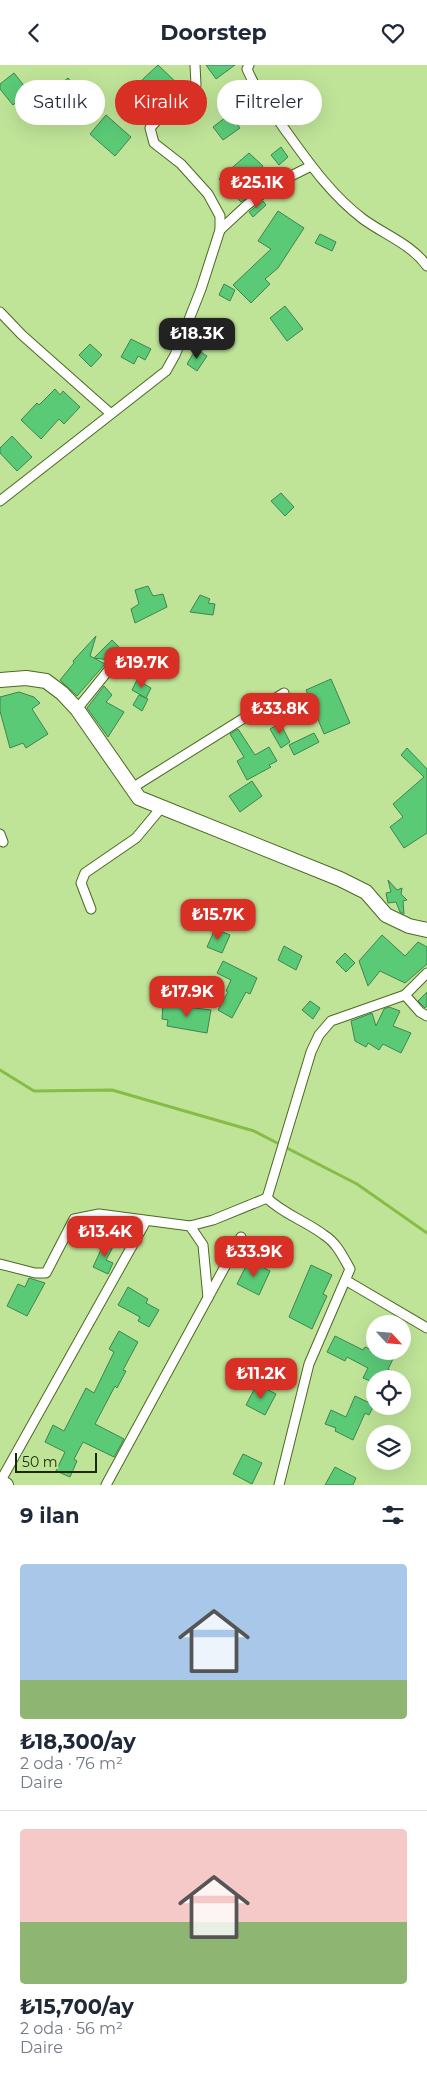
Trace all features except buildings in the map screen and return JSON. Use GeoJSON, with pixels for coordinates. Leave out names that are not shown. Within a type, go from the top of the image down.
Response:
{"type":"FeatureCollection","features":[{"type":"Feature","properties":{"kind":"street"},"geometry":{"type":"LineString","coordinates":[[0,501],[166,371],[175,355],[201,289],[220,230],[220,216],[208,194],[181,164],[154,143],[150,128],[172,105],[196,85],[195,65]]}},
{"type":"Feature","properties":{"kind":"street"},"geometry":{"type":"LineString","coordinates":[[249,65],[247,69],[254,87],[311,166],[342,201],[364,219],[418,254],[427,266]]}},
{"type":"Feature","properties":{"kind":"street"},"geometry":{"type":"LineString","coordinates":[[220,230],[247,205],[275,184],[311,166]]}},
{"type":"Feature","properties":{"kind":"street"},"geometry":{"type":"LineString","coordinates":[[0,312],[22,335],[110,413]]}},
{"type":"Feature","properties":{"kind":"street"},"geometry":{"type":"LineString","coordinates":[[77,709],[116,661]]}},
{"type":"Feature","properties":{"kind":"street"},"geometry":{"type":"LineString","coordinates":[[0,680],[26,677],[46,681],[62,693],[77,709],[139,798],[340,879],[366,893],[386,915],[409,926],[427,930]]}},
{"type":"Feature","properties":{"kind":"street"},"geometry":{"type":"LineString","coordinates":[[132,788],[284,693]]}},
{"type":"Feature","properties":{"kind":"street"},"geometry":{"type":"LineString","coordinates":[[91,909],[81,883],[85,873],[136,838],[161,808]]}},
{"type":"Feature","properties":{"kind":"street"},"geometry":{"type":"LineString","coordinates":[[0,1264],[46,1273],[74,1219],[99,1214],[190,1226],[214,1220],[267,1198],[310,1052],[319,1035],[331,1021],[404,995],[427,973]]}},
{"type":"Feature","properties":{"kind":"street"},"geometry":{"type":"LineString","coordinates":[[404,995],[420,1012],[427,1016]]}},
{"type":"Feature","properties":{"kind":"street"},"geometry":{"type":"LineString","coordinates":[[267,1198],[274,1205],[326,1235],[340,1250],[350,1269],[347,1281],[342,1286],[309,1364],[279,1485]]}},
{"type":"Feature","properties":{"kind":"street"},"geometry":{"type":"LineString","coordinates":[[6,1485],[0,1482],[146,1221]]}},
{"type":"Feature","properties":{"kind":"street"},"geometry":{"type":"LineString","coordinates":[[190,1226],[203,1245],[208,1298]]}},
{"type":"Feature","properties":{"kind":"street"},"geometry":{"type":"LineString","coordinates":[[106,1485],[241,1237]]}},
{"type":"Feature","properties":{"kind":"street"},"geometry":{"type":"LineString","coordinates":[[347,1281],[427,1328]]}},
{"type":"Feature","properties":{"kind":"waterway"},"geometry":{"type":"LineString","coordinates":[[0,1070],[34,1091],[112,1090],[254,1131],[357,1184],[427,1233]]}}]}
